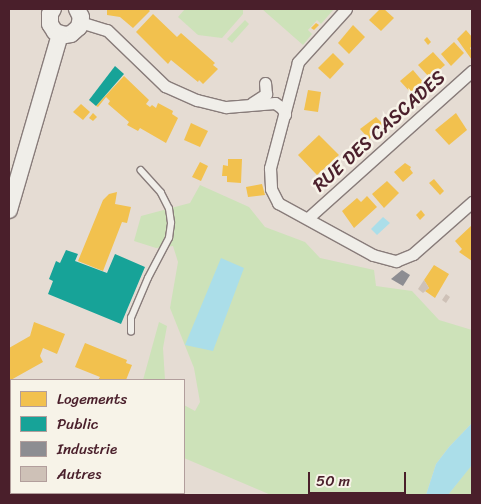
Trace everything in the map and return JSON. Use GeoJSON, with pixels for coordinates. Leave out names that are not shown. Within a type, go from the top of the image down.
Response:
{"type":"FeatureCollection","features":[{"type":"Feature","properties":{"kind":"main road"},"geometry":{"type":"LineString","coordinates":[[52,9],[50,24],[60,34],[71,34],[78,27],[78,15]]}},
{"type":"Feature","properties":{"kind":"main road"},"geometry":{"type":"LineString","coordinates":[[9,210],[60,34]]}},
{"type":"Feature","properties":{"kind":"street"},"geometry":{"type":"LineString","coordinates":[[346,9],[298,62],[291,81],[285,114],[270,168],[271,189],[278,203],[372,255],[396,261],[413,254],[472,202]]}},
{"type":"Feature","properties":{"kind":"street"},"geometry":{"type":"LineString","coordinates":[[78,15],[107,30],[165,86],[197,100],[226,107],[275,103],[282,108],[285,114]]}},
{"type":"Feature","properties":{"kind":"street","name":"RUE DES CASCADES"},"geometry":{"type":"LineString","coordinates":[[308,218],[472,70]]}},
{"type":"Feature","properties":{"kind":"street"},"geometry":{"type":"LineString","coordinates":[[251,104],[266,94],[265,83]]}},
{"type":"Feature","properties":{"kind":"lane"},"geometry":{"type":"LineString","coordinates":[[131,332],[131,318],[148,278],[169,238],[171,223],[169,210],[161,193],[141,172]]}},
{"type":"Feature","properties":{"kind":"green space"},"geometry":{"type":"Polygon","coordinates":[[[185,9],[243,9],[243,14],[222,38],[198,35],[178,17],[185,9]]]}},
{"type":"Feature","properties":{"kind":"green space"},"geometry":{"type":"Polygon","coordinates":[[[262,9],[334,9],[321,24],[317,20],[308,30],[312,34],[303,45],[262,9]]]}},
{"type":"Feature","properties":{"kind":"green space"},"geometry":{"type":"Polygon","coordinates":[[[245,20],[249,24],[232,43],[227,39],[245,20]]]}},
{"type":"Feature","properties":{"kind":"green space"},"geometry":{"type":"Polygon","coordinates":[[[200,185],[249,207],[265,227],[305,242],[320,258],[374,270],[376,286],[412,291],[439,320],[472,330],[472,423],[436,464],[426,495],[271,495],[185,458],[185,406],[195,411],[200,402],[194,368],[170,308],[178,262],[173,246],[156,248],[134,241],[141,216],[190,203],[200,185]]]}},
{"type":"Feature","properties":{"kind":"green space"},"geometry":{"type":"Polygon","coordinates":[[[159,322],[167,326],[163,348],[165,379],[143,379],[159,322]]]}},
{"type":"Feature","properties":{"kind":"green space"},"geometry":{"type":"Polygon","coordinates":[[[472,465],[472,495],[448,495],[468,469],[472,465]]]}},
{"type":"Feature","properties":{"kind":"water"},"geometry":{"type":"Polygon","coordinates":[[[383,217],[390,223],[377,235],[371,229],[383,217]]]}},
{"type":"Feature","properties":{"kind":"water"},"geometry":{"type":"Polygon","coordinates":[[[221,258],[244,268],[213,351],[185,345],[221,258]]]}},
{"type":"Feature","properties":{"kind":"water"},"geometry":{"type":"Polygon","coordinates":[[[472,423],[472,465],[448,495],[426,495],[436,464],[472,423]]]}},
{"type":"Feature","properties":{"kind":"building: Logements"},"geometry":{"type":"Polygon","coordinates":[[[107,9],[148,9],[150,11],[133,28],[120,17],[107,15],[107,9]]]}},
{"type":"Feature","properties":{"kind":"building: Logements"},"geometry":{"type":"Polygon","coordinates":[[[380,9],[384,9],[394,18],[381,31],[369,20],[380,9]]]}},
{"type":"Feature","properties":{"kind":"building: Logements"},"geometry":{"type":"Polygon","coordinates":[[[153,14],[177,37],[181,33],[215,63],[213,65],[218,69],[203,84],[171,60],[168,64],[136,32],[153,14]]]}},
{"type":"Feature","properties":{"kind":"building: Logements"},"geometry":{"type":"Polygon","coordinates":[[[316,23],[319,25],[314,30],[311,28],[316,23]]]}},
{"type":"Feature","properties":{"kind":"building: Logements"},"geometry":{"type":"Polygon","coordinates":[[[353,25],[365,37],[349,54],[338,43],[353,25]]]}},
{"type":"Feature","properties":{"kind":"building: Logements"},"geometry":{"type":"Polygon","coordinates":[[[466,30],[472,37],[472,46],[470,48],[472,60],[457,39],[466,30]]]}},
{"type":"Feature","properties":{"kind":"building: Logements"},"geometry":{"type":"Polygon","coordinates":[[[427,37],[431,42],[428,45],[424,40],[427,37]]]}},
{"type":"Feature","properties":{"kind":"building: Logements"},"geometry":{"type":"Polygon","coordinates":[[[454,42],[464,53],[451,66],[441,54],[454,42]]]}},
{"type":"Feature","properties":{"kind":"building: Logements"},"geometry":{"type":"Polygon","coordinates":[[[433,52],[445,65],[430,78],[418,65],[433,52]]]}},
{"type":"Feature","properties":{"kind":"building: Logements"},"geometry":{"type":"Polygon","coordinates":[[[333,53],[344,64],[330,79],[318,68],[333,53]]]}},
{"type":"Feature","properties":{"kind":"building: Logements"},"geometry":{"type":"Polygon","coordinates":[[[413,70],[424,83],[412,94],[400,81],[413,70]]]}},
{"type":"Feature","properties":{"kind":"building: Logements"},"geometry":{"type":"Polygon","coordinates":[[[124,76],[149,100],[146,104],[156,108],[158,103],[173,111],[172,114],[178,118],[166,143],[140,128],[138,131],[127,125],[129,122],[108,104],[110,101],[106,97],[98,107],[96,106],[124,76]]]}},
{"type":"Feature","properties":{"kind":"building: Logements"},"geometry":{"type":"Polygon","coordinates":[[[308,90],[321,92],[318,112],[304,110],[308,90]]]}},
{"type":"Feature","properties":{"kind":"building: Logements"},"geometry":{"type":"Polygon","coordinates":[[[81,104],[90,112],[83,120],[73,112],[81,104]]]}},
{"type":"Feature","properties":{"kind":"building: Logements"},"geometry":{"type":"Polygon","coordinates":[[[93,113],[97,117],[93,121],[89,118],[93,113]]]}},
{"type":"Feature","properties":{"kind":"building: Logements"},"geometry":{"type":"Polygon","coordinates":[[[456,113],[467,130],[449,145],[435,130],[456,113]]]}},
{"type":"Feature","properties":{"kind":"building: Logements"},"geometry":{"type":"Polygon","coordinates":[[[376,117],[384,125],[369,139],[360,129],[376,117]]]}},
{"type":"Feature","properties":{"kind":"building: Logements"},"geometry":{"type":"Polygon","coordinates":[[[191,123],[208,131],[200,147],[184,140],[191,123]]]}},
{"type":"Feature","properties":{"kind":"building: Logements"},"geometry":{"type":"Polygon","coordinates":[[[319,135],[339,155],[317,175],[298,155],[319,135]]]}},
{"type":"Feature","properties":{"kind":"building: Logements"},"geometry":{"type":"Polygon","coordinates":[[[228,159],[242,159],[241,183],[227,182],[227,176],[222,176],[223,165],[228,166],[228,159]]]}},
{"type":"Feature","properties":{"kind":"building: Logements"},"geometry":{"type":"Polygon","coordinates":[[[200,162],[208,166],[201,181],[192,177],[200,162]]]}},
{"type":"Feature","properties":{"kind":"building: Logements"},"geometry":{"type":"Polygon","coordinates":[[[405,163],[411,167],[410,169],[413,173],[403,182],[394,172],[405,163]]]}},
{"type":"Feature","properties":{"kind":"building: Logements"},"geometry":{"type":"Polygon","coordinates":[[[434,179],[444,191],[440,195],[429,183],[434,179]]]}},
{"type":"Feature","properties":{"kind":"building: Logements"},"geometry":{"type":"Polygon","coordinates":[[[387,181],[399,193],[384,208],[372,194],[387,181]]]}},
{"type":"Feature","properties":{"kind":"building: Logements"},"geometry":{"type":"Polygon","coordinates":[[[262,184],[265,195],[248,197],[246,187],[262,184]]]}},
{"type":"Feature","properties":{"kind":"building: Logements"},"geometry":{"type":"Polygon","coordinates":[[[117,192],[115,204],[131,207],[127,223],[122,222],[103,271],[78,261],[103,200],[109,194],[117,192]]]}},
{"type":"Feature","properties":{"kind":"building: Logements"},"geometry":{"type":"Polygon","coordinates":[[[367,196],[377,207],[354,228],[342,211],[357,198],[361,202],[367,196]]]}},
{"type":"Feature","properties":{"kind":"building: Logements"},"geometry":{"type":"Polygon","coordinates":[[[421,210],[425,215],[420,220],[416,215],[421,210]]]}},
{"type":"Feature","properties":{"kind":"building: Logements"},"geometry":{"type":"Polygon","coordinates":[[[472,225],[472,261],[459,252],[462,249],[455,241],[472,225]]]}},
{"type":"Feature","properties":{"kind":"building: Logements"},"geometry":{"type":"Polygon","coordinates":[[[434,265],[449,274],[435,298],[425,291],[429,288],[424,280],[434,265]]]}},
{"type":"Feature","properties":{"kind":"building: Logements"},"geometry":{"type":"Polygon","coordinates":[[[34,322],[65,334],[57,354],[43,348],[40,356],[43,362],[9,381],[9,348],[30,336],[34,322]]]}},
{"type":"Feature","properties":{"kind":"building: Logements"},"geometry":{"type":"Polygon","coordinates":[[[85,343],[127,360],[126,363],[132,365],[126,379],[99,379],[100,377],[75,367],[85,343]]]}},
{"type":"Feature","properties":{"kind":"building: Logements"},"geometry":{"type":"Polygon","coordinates":[[[9,415],[10,444],[9,443],[9,415]]]}},
{"type":"Feature","properties":{"kind":"building: Logements"},"geometry":{"type":"Polygon","coordinates":[[[102,494],[138,494],[138,495],[102,494]]]}},
{"type":"Feature","properties":{"kind":"building: Public"},"geometry":{"type":"Polygon","coordinates":[[[115,66],[124,74],[96,106],[89,100],[115,66]]]}},
{"type":"Feature","properties":{"kind":"building: Public"},"geometry":{"type":"Polygon","coordinates":[[[66,250],[78,254],[75,261],[107,273],[115,254],[145,267],[121,324],[48,294],[53,281],[49,279],[56,261],[60,263],[66,250]]]}},
{"type":"Feature","properties":{"kind":"building: Industrie"},"geometry":{"type":"Polygon","coordinates":[[[402,270],[410,275],[403,286],[391,279],[402,270]]]}},
{"type":"Feature","properties":{"kind":"building: Autres"},"geometry":{"type":"Polygon","coordinates":[[[424,280],[429,288],[423,293],[418,289],[424,280]]]}},
{"type":"Feature","properties":{"kind":"building: Autres"},"geometry":{"type":"Polygon","coordinates":[[[446,294],[450,297],[446,303],[442,300],[446,294]]]}}]}
